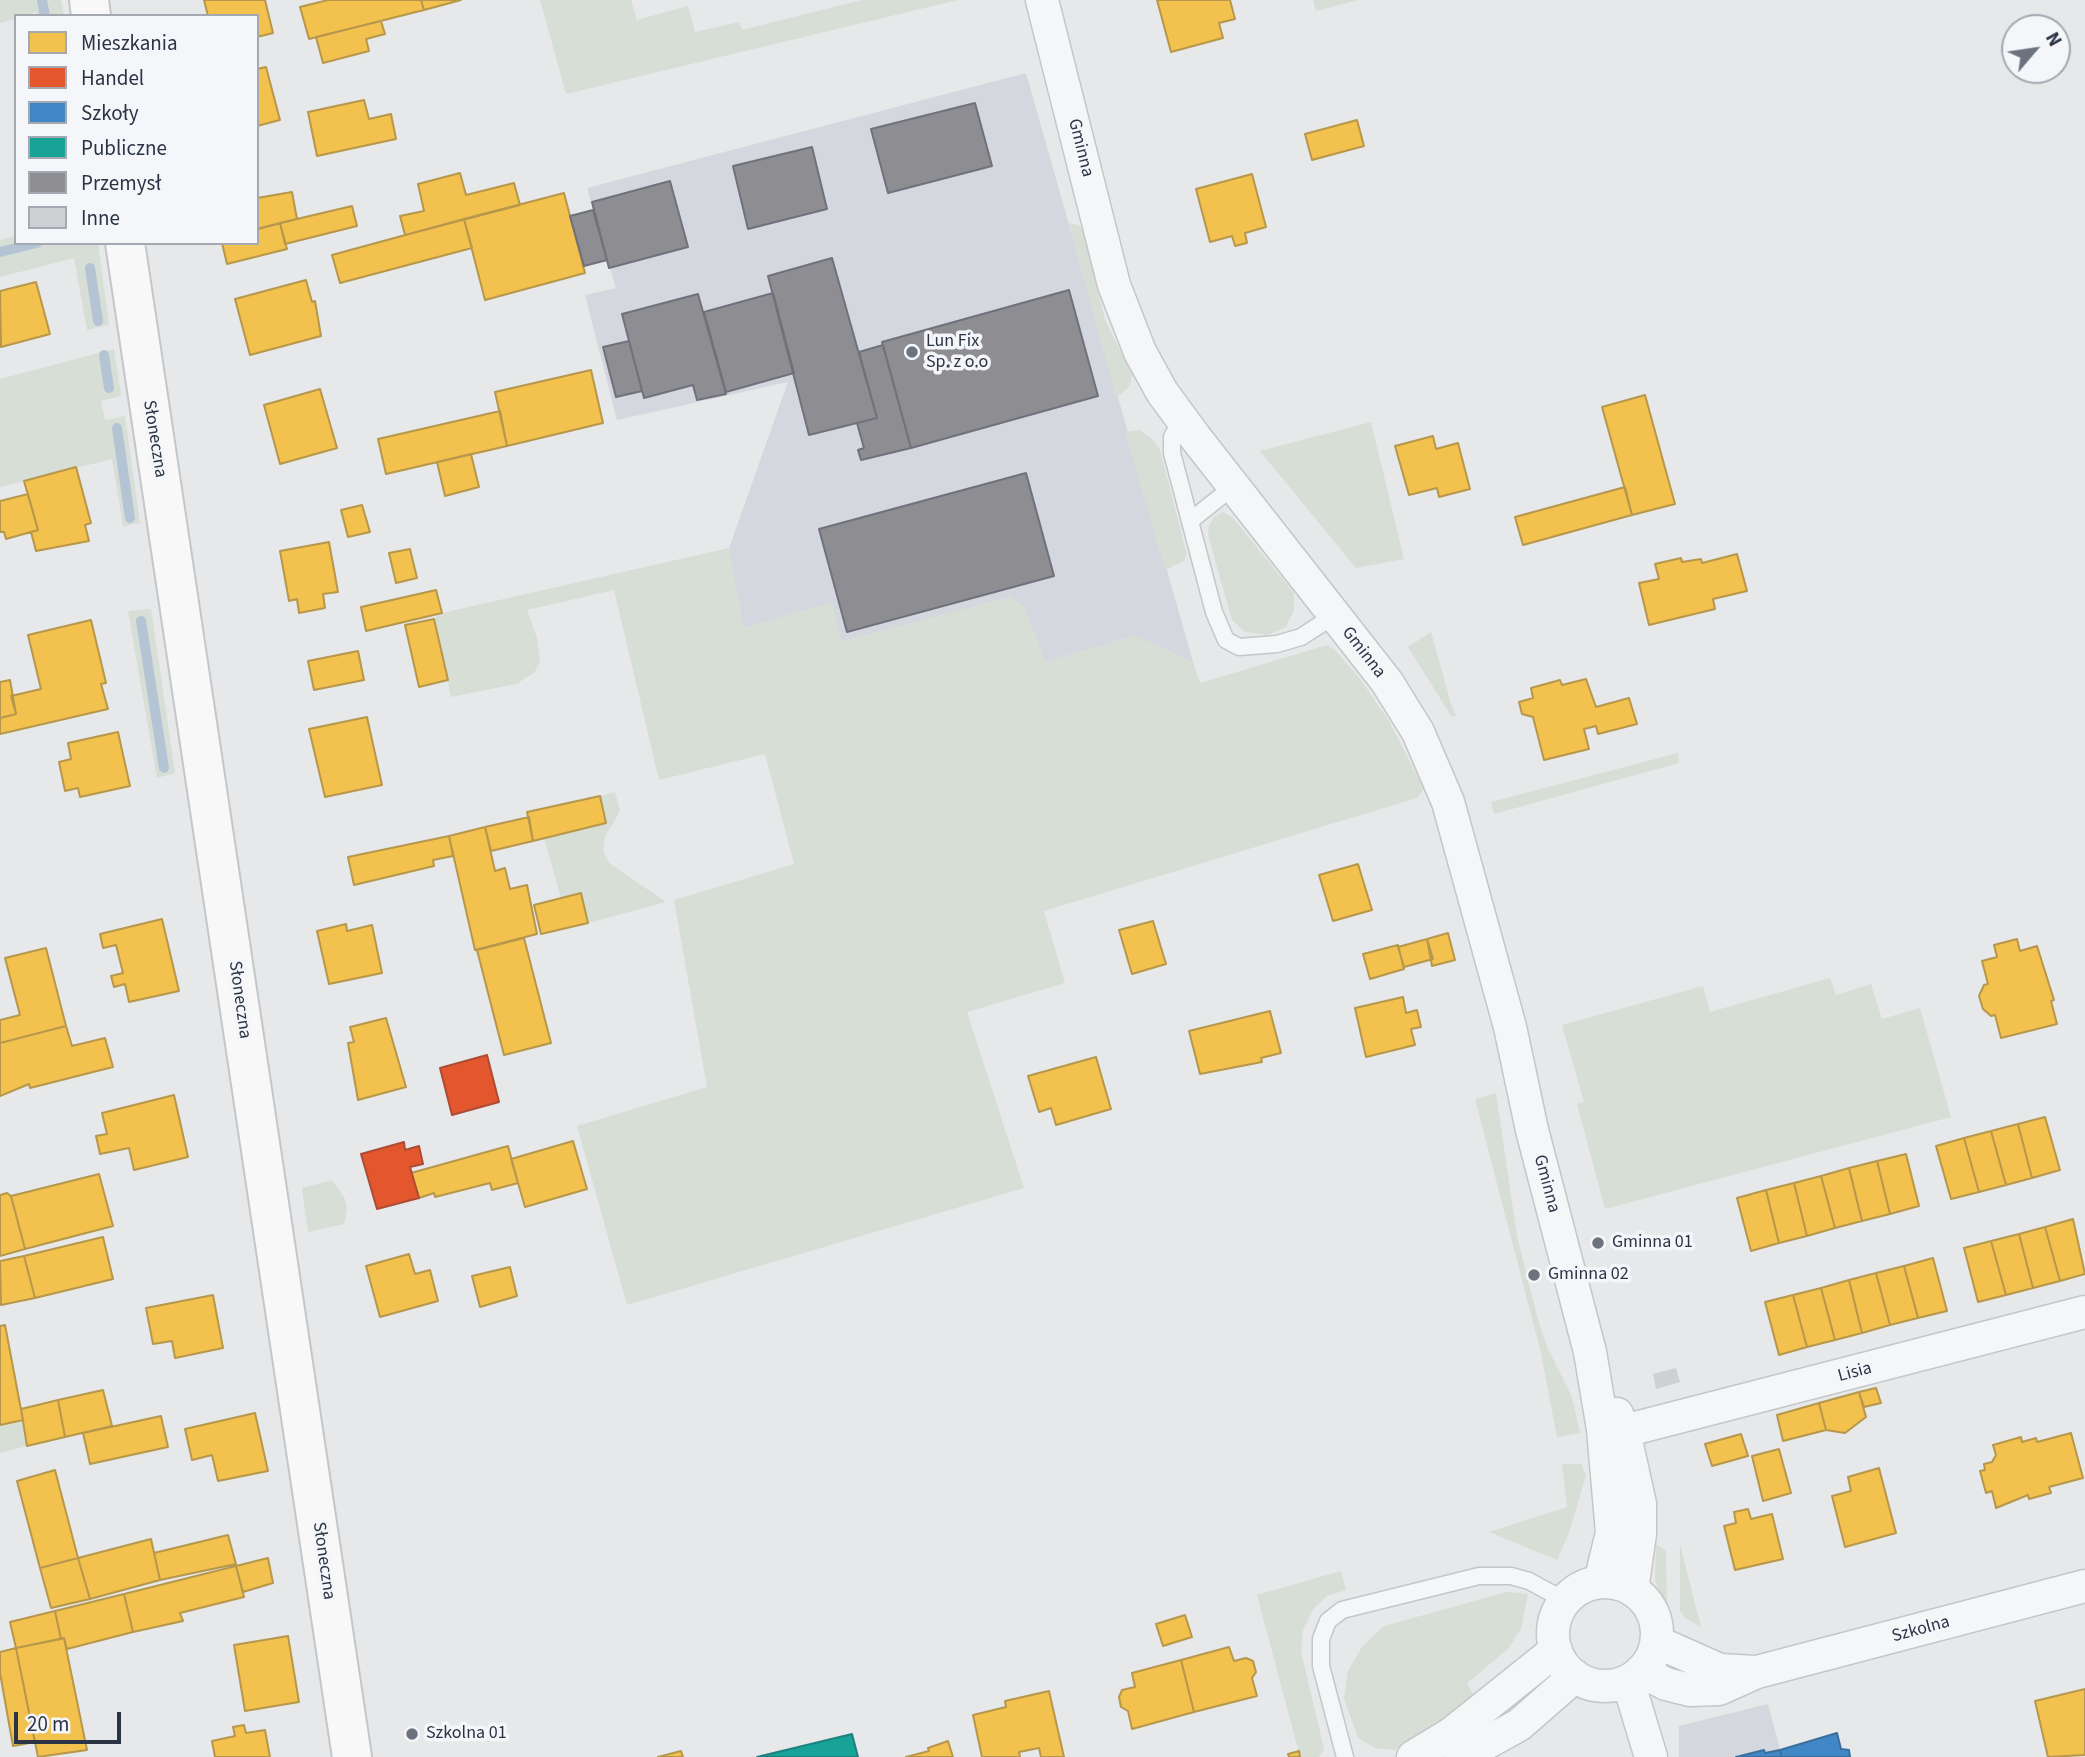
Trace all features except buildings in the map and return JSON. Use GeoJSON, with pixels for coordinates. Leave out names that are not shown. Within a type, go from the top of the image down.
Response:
{"type":"FeatureCollection","features":[{"type":"Feature","properties":{"kind":"main road","name":"Słoneczna"},"geometry":{"type":"LineString","coordinates":[[125,245],[352,1757]]}},
{"type":"Feature","properties":{"kind":"street","name":"Gminna"},"geometry":{"type":"LineString","coordinates":[[1042,0],[1114,285],[1140,352],[1182,419],[1387,682],[1418,732],[1448,802],[1510,1027],[1532,1130],[1590,1352],[1603,1429],[1612,1533],[1600,1582]]}},
{"type":"Feature","properties":{"kind":"street","name":"Lisia"},"geometry":{"type":"LineString","coordinates":[[1624,1431],[2085,1312]]}},
{"type":"Feature","properties":{"kind":"street","name":"Gminna"},"geometry":{"type":"LineString","coordinates":[[1590,1352],[1624,1431],[1640,1504],[1640,1534],[1632,1590]]}},
{"type":"Feature","properties":{"kind":"street"},"geometry":{"type":"LineString","coordinates":[[1600,1582],[1618,1584],[1632,1590],[1651,1609],[1657,1625],[1657,1642],[1651,1659],[1635,1676],[1612,1686],[1595,1685],[1575,1676],[1556,1650],[1554,1623],[1566,1601],[1581,1588],[1600,1582]]}},
{"type":"Feature","properties":{"kind":"street","name":"Szkolna"},"geometry":{"type":"LineString","coordinates":[[1635,1676],[1690,1690],[1719,1689],[1757,1672],[2085,1586]]}},
{"type":"Feature","properties":{"kind":"street","name":"Szkolna"},"geometry":{"type":"LineString","coordinates":[[1657,1642],[1720,1670],[1757,1672]]}},
{"type":"Feature","properties":{"kind":"street"},"geometry":{"type":"LineString","coordinates":[[1413,1757],[1461,1727],[1556,1650]]}},
{"type":"Feature","properties":{"kind":"street"},"geometry":{"type":"LineString","coordinates":[[1461,1757],[1519,1725],[1575,1676]]}},
{"type":"Feature","properties":{"kind":"street"},"geometry":{"type":"LineString","coordinates":[[1635,1676],[1651,1757]]}},
{"type":"Feature","properties":{"kind":"lane"},"geometry":{"type":"LineString","coordinates":[[1182,419],[1172,437],[1172,453],[1214,612],[1226,640],[1239,647],[1277,644],[1301,638],[1335,615]]}},
{"type":"Feature","properties":{"kind":"lane"},"geometry":{"type":"LineString","coordinates":[[1190,521],[1234,486]]}},
{"type":"Feature","properties":{"kind":"lane"},"geometry":{"type":"LineString","coordinates":[[1345,1757],[1321,1666],[1321,1639],[1328,1621],[1342,1610],[1479,1576],[1511,1576],[1530,1581],[1566,1601]]}},
{"type":"Feature","properties":{"kind":"shaded area"},"geometry":{"type":"Polygon","coordinates":[[[0,0],[61,0],[64,14],[14,14],[14,19],[0,23],[0,0]]]}},
{"type":"Feature","properties":{"kind":"shaded area"},"geometry":{"type":"Polygon","coordinates":[[[540,0],[631,0],[637,20],[688,6],[695,32],[739,22],[742,30],[862,0],[958,0],[566,94],[540,0]]]}},
{"type":"Feature","properties":{"kind":"shaded area"},"geometry":{"type":"Polygon","coordinates":[[[1313,0],[1358,0],[1316,11],[1313,0]]]}},
{"type":"Feature","properties":{"kind":"shaded area"},"geometry":{"type":"Polygon","coordinates":[[[1026,73],[1193,662],[1135,636],[1045,662],[1024,608],[1011,597],[840,642],[832,603],[743,628],[729,548],[788,382],[617,420],[585,295],[616,288],[587,188],[1026,73]]]}},
{"type":"Feature","properties":{"kind":"shaded area"},"geometry":{"type":"Polygon","coordinates":[[[1069,223],[1078,225],[1084,231],[1105,320],[1132,374],[1130,386],[1116,398],[1069,223]]]}},
{"type":"Feature","properties":{"kind":"shaded area"},"geometry":{"type":"Polygon","coordinates":[[[14,236],[14,245],[98,245],[109,325],[87,330],[74,258],[0,277],[0,240],[14,236]]]}},
{"type":"Feature","properties":{"kind":"shaded area"},"geometry":{"type":"Polygon","coordinates":[[[114,349],[121,396],[101,401],[105,420],[125,416],[140,523],[123,526],[112,459],[0,487],[0,379],[114,349]]]}},
{"type":"Feature","properties":{"kind":"shaded area"},"geometry":{"type":"Polygon","coordinates":[[[1371,422],[1404,559],[1356,568],[1260,451],[1371,422]]]}},
{"type":"Feature","properties":{"kind":"shaded area"},"geometry":{"type":"Polygon","coordinates":[[[1140,430],[1154,440],[1160,450],[1186,551],[1185,560],[1165,570],[1125,432],[1140,430]]]}},
{"type":"Feature","properties":{"kind":"shaded area"},"geometry":{"type":"Polygon","coordinates":[[[1223,512],[1233,518],[1294,593],[1294,610],[1286,627],[1267,635],[1245,632],[1232,620],[1208,528],[1214,517],[1223,512]]]}},
{"type":"Feature","properties":{"kind":"shaded area"},"geometry":{"type":"Polygon","coordinates":[[[729,548],[743,628],[832,602],[841,641],[1011,597],[1024,608],[1045,662],[1135,636],[1193,662],[1200,683],[1327,645],[1336,651],[1360,679],[1389,721],[1424,789],[1417,798],[1044,911],[1065,983],[967,1012],[1024,1188],[627,1305],[577,1126],[707,1087],[674,900],[794,864],[765,754],[659,780],[614,590],[527,610],[537,638],[540,662],[534,673],[516,684],[451,697],[434,619],[442,613],[729,548]]]}},
{"type":"Feature","properties":{"kind":"shaded area"},"geometry":{"type":"Polygon","coordinates":[[[151,609],[175,773],[157,778],[128,611],[151,609]]]}},
{"type":"Feature","properties":{"kind":"shaded area"},"geometry":{"type":"Polygon","coordinates":[[[1431,632],[1456,716],[1452,717],[1408,647],[1431,632]]]}},
{"type":"Feature","properties":{"kind":"shaded area"},"geometry":{"type":"Polygon","coordinates":[[[1678,753],[1679,763],[1494,814],[1491,802],[1678,753]]]}},
{"type":"Feature","properties":{"kind":"shaded area"},"geometry":{"type":"Polygon","coordinates":[[[615,792],[620,811],[605,837],[603,851],[609,863],[666,902],[588,923],[581,893],[561,898],[544,838],[606,823],[600,796],[615,792]]]}},
{"type":"Feature","properties":{"kind":"shaded area"},"geometry":{"type":"Polygon","coordinates":[[[1830,978],[1836,995],[1871,984],[1882,1019],[1920,1008],[1951,1117],[1605,1209],[1577,1104],[1584,1102],[1562,1025],[1703,986],[1710,1012],[1830,978]]]}},
{"type":"Feature","properties":{"kind":"shaded area"},"geometry":{"type":"Polygon","coordinates":[[[1496,1093],[1517,1236],[1538,1320],[1547,1347],[1572,1397],[1580,1433],[1557,1437],[1541,1353],[1475,1099],[1496,1093]]]}},
{"type":"Feature","properties":{"kind":"shaded area"},"geometry":{"type":"Polygon","coordinates":[[[332,1180],[345,1199],[347,1209],[344,1224],[308,1232],[302,1188],[332,1180]]]}},
{"type":"Feature","properties":{"kind":"shaded area"},"geometry":{"type":"Polygon","coordinates":[[[21,1420],[27,1446],[0,1453],[0,1425],[21,1420]]]}},
{"type":"Feature","properties":{"kind":"shaded area"},"geometry":{"type":"Polygon","coordinates":[[[1562,1464],[1581,1464],[1586,1475],[1569,1533],[1557,1560],[1489,1532],[1567,1507],[1562,1464]]]}},
{"type":"Feature","properties":{"kind":"shaded area"},"geometry":{"type":"Polygon","coordinates":[[[1656,1544],[1666,1551],[1667,1607],[1655,1581],[1656,1544]]]}},
{"type":"Feature","properties":{"kind":"shaded area"},"geometry":{"type":"Polygon","coordinates":[[[1680,1544],[1701,1627],[1685,1618],[1680,1610],[1680,1544]]]}},
{"type":"Feature","properties":{"kind":"shaded area"},"geometry":{"type":"Polygon","coordinates":[[[1341,1571],[1346,1590],[1327,1596],[1313,1609],[1303,1630],[1301,1651],[1324,1749],[1319,1757],[1300,1757],[1257,1595],[1341,1571]]]}},
{"type":"Feature","properties":{"kind":"shaded area"},"geometry":{"type":"Polygon","coordinates":[[[1507,1592],[1528,1594],[1521,1629],[1508,1649],[1467,1683],[1475,1698],[1425,1735],[1394,1750],[1375,1748],[1358,1738],[1344,1699],[1348,1671],[1362,1647],[1384,1626],[1507,1592]]]}},
{"type":"Feature","properties":{"kind":"shaded area"},"geometry":{"type":"Polygon","coordinates":[[[1768,1704],[1782,1757],[1679,1757],[1679,1726],[1768,1704]]]}},
{"type":"Feature","properties":{"kind":"waterway"},"geometry":{"type":"LineString","coordinates":[[42,0],[45,14]]}},
{"type":"Feature","properties":{"kind":"waterway"},"geometry":{"type":"LineString","coordinates":[[0,252],[29,245]]}},
{"type":"Feature","properties":{"kind":"waterway"},"geometry":{"type":"LineString","coordinates":[[90,268],[98,321]]}},
{"type":"Feature","properties":{"kind":"waterway"},"geometry":{"type":"LineString","coordinates":[[104,355],[109,388]]}},
{"type":"Feature","properties":{"kind":"waterway"},"geometry":{"type":"LineString","coordinates":[[117,428],[130,518]]}},
{"type":"Feature","properties":{"kind":"waterway"},"geometry":{"type":"LineString","coordinates":[[141,621],[164,768]]}},
{"type":"Feature","properties":{"kind":"place","name":"Lun Fix Sp. z o.o"},"geometry":{"type":"Point","coordinates":[912,352]}},
{"type":"Feature","properties":{"kind":"place","name":"Gminna 01"},"geometry":{"type":"Point","coordinates":[1598,1243]}},
{"type":"Feature","properties":{"kind":"place","name":"Gminna 02"},"geometry":{"type":"Point","coordinates":[1534,1275]}},
{"type":"Feature","properties":{"kind":"place","name":"Szkolna 01"},"geometry":{"type":"Point","coordinates":[412,1734]}}]}
